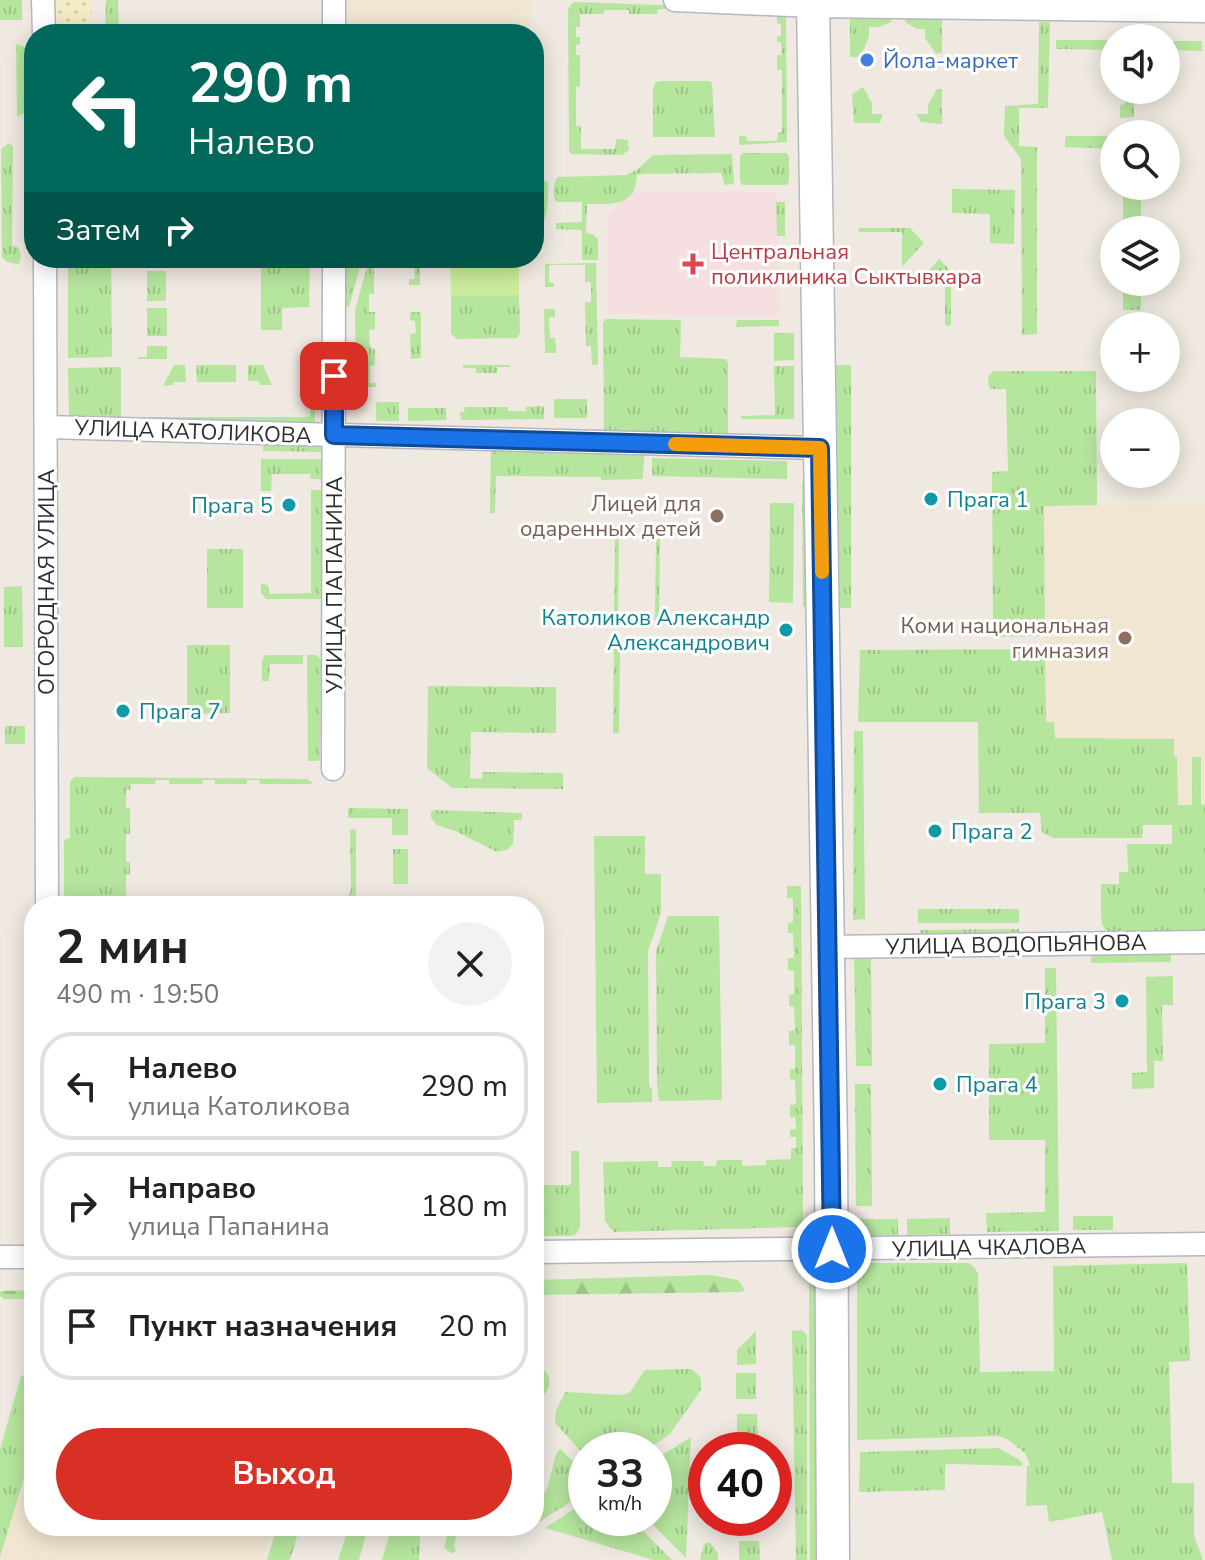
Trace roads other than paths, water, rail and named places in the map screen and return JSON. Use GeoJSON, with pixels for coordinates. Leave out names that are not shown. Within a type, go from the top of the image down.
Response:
{"type":"FeatureCollection","features":[{"type":"Feature","properties":{"kind":"street"},"geometry":{"type":"LineString","coordinates":[[43,0],[44,24]]}},
{"type":"Feature","properties":{"kind":"street"},"geometry":{"type":"LineString","coordinates":[[334,0],[334,24]]}},
{"type":"Feature","properties":{"kind":"street"},"geometry":{"type":"LineString","coordinates":[[675,0],[1205,11]]}},
{"type":"Feature","properties":{"kind":"street"},"geometry":{"type":"LineString","coordinates":[[813,3],[832,1249],[833,1560]]}},
{"type":"Feature","properties":{"kind":"street","name":"ОГОРОДНАЯ УЛИЦА"},"geometry":{"type":"LineString","coordinates":[[45,268],[47,896]]}},
{"type":"Feature","properties":{"kind":"street","name":"УЛИЦА ПАПАНИНА"},"geometry":{"type":"LineString","coordinates":[[333,769],[334,268]]}},
{"type":"Feature","properties":{"kind":"street","name":"УЛИЦА КАТОЛИКОВА"},"geometry":{"type":"LineString","coordinates":[[46,427],[820,448]]}},
{"type":"Feature","properties":{"kind":"street","name":"УЛИЦА ВОДОПЬЯНОВА"},"geometry":{"type":"LineString","coordinates":[[827,947],[1205,942]]}},
{"type":"Feature","properties":{"kind":"street","name":"УЛИЦА ЧКАЛОВА"},"geometry":{"type":"LineString","coordinates":[[544,1252],[1205,1244]]}},
{"type":"Feature","properties":{"kind":"street"},"geometry":{"type":"LineString","coordinates":[[0,1257],[24,1257]]}},
{"type":"Feature","properties":{"kind":"place","name":"Йола-маркет"},"geometry":{"type":"Point","coordinates":[867,60]}},
{"type":"Feature","properties":{"kind":"place","name":"Центральная поликлиника Сыктывкара"},"geometry":{"type":"Point","coordinates":[693,264]}},
{"type":"Feature","properties":{"kind":"place","name":"Прага 1"},"geometry":{"type":"Point","coordinates":[931,499]}},
{"type":"Feature","properties":{"kind":"place","name":"Прага 5"},"geometry":{"type":"Point","coordinates":[289,505]}},
{"type":"Feature","properties":{"kind":"place","name":"Лицей для одаренных детей"},"geometry":{"type":"Point","coordinates":[717,516]}},
{"type":"Feature","properties":{"kind":"place","name":"Католиков Александр Александрович"},"geometry":{"type":"Point","coordinates":[786,630]}},
{"type":"Feature","properties":{"kind":"place","name":"Коми национальная гимназия"},"geometry":{"type":"Point","coordinates":[1125,638]}},
{"type":"Feature","properties":{"kind":"place","name":"Прага 7"},"geometry":{"type":"Point","coordinates":[123,711]}},
{"type":"Feature","properties":{"kind":"place","name":"Прага 2"},"geometry":{"type":"Point","coordinates":[935,831]}},
{"type":"Feature","properties":{"kind":"place","name":"Прага 3"},"geometry":{"type":"Point","coordinates":[1122,1001]}},
{"type":"Feature","properties":{"kind":"place","name":"Прага 4"},"geometry":{"type":"Point","coordinates":[940,1084]}}]}
